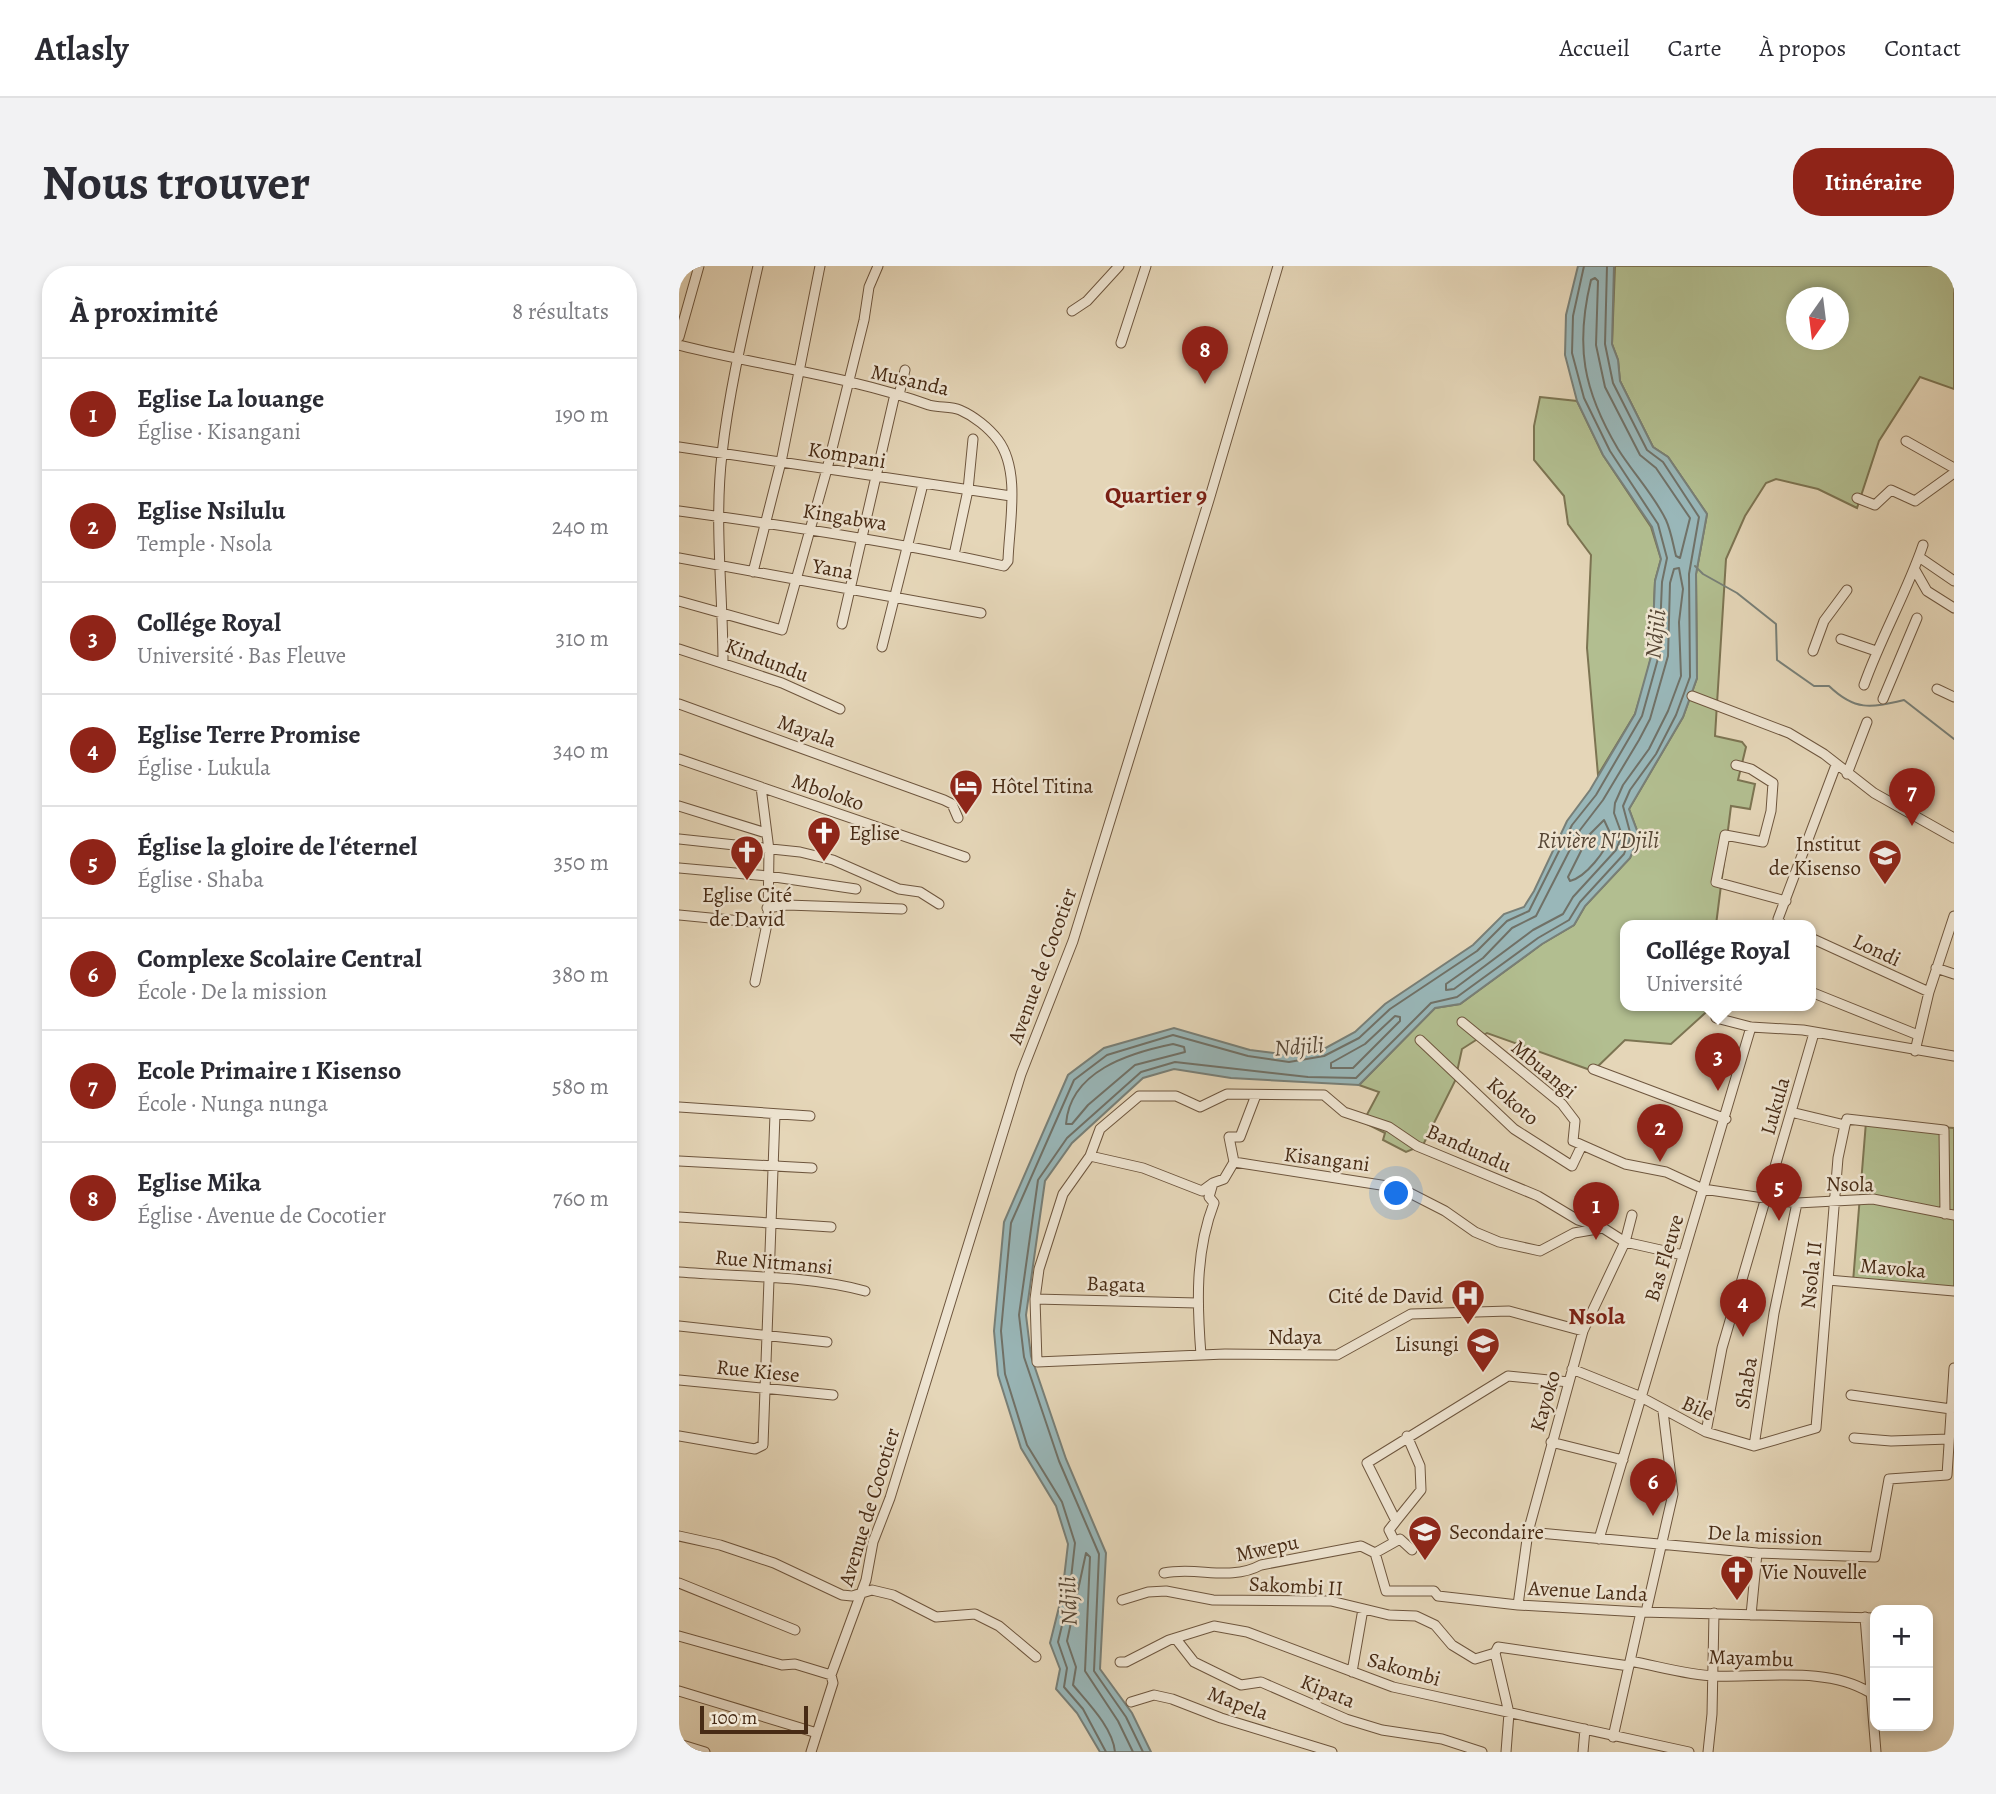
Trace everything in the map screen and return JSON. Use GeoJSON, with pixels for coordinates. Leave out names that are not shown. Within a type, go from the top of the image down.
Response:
{"type":"FeatureCollection","features":[{"type":"Feature","properties":{"kind":"street"},"geometry":{"type":"LineString","coordinates":[[679,337],[699,266]]}},
{"type":"Feature","properties":{"kind":"street"},"geometry":{"type":"LineString","coordinates":[[723,662],[719,516],[722,455],[737,360],[758,266]]}},
{"type":"Feature","properties":{"kind":"street"},"geometry":{"type":"LineString","coordinates":[[753,572],[781,462],[820,266]]}},
{"type":"Feature","properties":{"kind":"street"},"geometry":{"type":"LineString","coordinates":[[679,601],[782,631],[827,469],[864,320],[869,287],[877,266]]}},
{"type":"Feature","properties":{"kind":"street"},"geometry":{"type":"LineString","coordinates":[[1072,312],[1087,301],[1119,266]]}},
{"type":"Feature","properties":{"kind":"street"},"geometry":{"type":"LineString","coordinates":[[1121,342],[1146,266]]}},
{"type":"Feature","properties":{"kind":"street","name":"Avenue de Cocotier"},"geometry":{"type":"LineString","coordinates":[[811,1752],[833,1683],[831,1675],[870,1564],[873,1542],[890,1499],[1021,1074],[1073,941],[1278,266]]}},
{"type":"Feature","properties":{"kind":"street","name":"Musanda"},"geometry":{"type":"LineString","coordinates":[[679,345],[897,395],[936,407],[959,409],[983,424],[999,441],[1009,466],[1011,496],[1007,561],[1004,566]]}},
{"type":"Feature","properties":{"kind":"street"},"geometry":{"type":"LineString","coordinates":[[842,624],[875,477],[905,370]]}},
{"type":"Feature","properties":{"kind":"street"},"geometry":{"type":"LineString","coordinates":[[954,555],[968,490],[973,439]]}},
{"type":"Feature","properties":{"kind":"street"},"geometry":{"type":"LineString","coordinates":[[1857,498],[1875,505],[1892,490],[1915,501],[1954,470],[1906,441]]}},
{"type":"Feature","properties":{"kind":"street","name":"Kompani"},"geometry":{"type":"LineString","coordinates":[[679,447],[1011,496]]}},
{"type":"Feature","properties":{"kind":"street"},"geometry":{"type":"LineString","coordinates":[[882,647],[923,484]]}},
{"type":"Feature","properties":{"kind":"street","name":"Kingabwa"},"geometry":{"type":"LineString","coordinates":[[679,511],[765,521],[906,545],[1004,566]]}},
{"type":"Feature","properties":{"kind":"street"},"geometry":{"type":"LineString","coordinates":[[1864,685],[1876,651],[1915,570],[1923,545]]}},
{"type":"Feature","properties":{"kind":"street"},"geometry":{"type":"LineString","coordinates":[[1919,557],[1954,581]]}},
{"type":"Feature","properties":{"kind":"street","name":"Yana"},"geometry":{"type":"LineString","coordinates":[[679,558],[981,613]]}},
{"type":"Feature","properties":{"kind":"street"},"geometry":{"type":"LineString","coordinates":[[1915,570],[1927,591],[1954,608]]}},
{"type":"Feature","properties":{"kind":"street"},"geometry":{"type":"LineString","coordinates":[[1813,651],[1824,621],[1847,590]]}},
{"type":"Feature","properties":{"kind":"street"},"geometry":{"type":"LineString","coordinates":[[1883,699],[1917,618]]}},
{"type":"Feature","properties":{"kind":"street"},"geometry":{"type":"LineString","coordinates":[[1842,639],[1876,651]]}},
{"type":"Feature","properties":{"kind":"street","name":"Kindundu"},"geometry":{"type":"LineString","coordinates":[[679,649],[782,683],[840,709]]}},
{"type":"Feature","properties":{"kind":"street"},"geometry":{"type":"LineString","coordinates":[[1937,689],[1954,696]]}},
{"type":"Feature","properties":{"kind":"street"},"geometry":{"type":"LineString","coordinates":[[1692,696],[1789,733],[1847,774],[1954,838]]}},
{"type":"Feature","properties":{"kind":"street","name":"Mayala"},"geometry":{"type":"LineString","coordinates":[[679,704],[952,804],[958,818]]}},
{"type":"Feature","properties":{"kind":"street"},"geometry":{"type":"LineString","coordinates":[[1847,774],[1867,722]]}},
{"type":"Feature","properties":{"kind":"street","name":"Mboloko"},"geometry":{"type":"LineString","coordinates":[[679,758],[965,857]]}},
{"type":"Feature","properties":{"kind":"street"},"geometry":{"type":"LineString","coordinates":[[1736,765],[1751,769],[1773,783],[1771,811],[1763,842],[1725,835],[1716,882],[1786,901]]}},
{"type":"Feature","properties":{"kind":"street"},"geometry":{"type":"LineString","coordinates":[[1778,920],[1836,765]]}},
{"type":"Feature","properties":{"kind":"street"},"geometry":{"type":"LineString","coordinates":[[755,982],[768,919],[769,850],[761,787]]}},
{"type":"Feature","properties":{"kind":"street"},"geometry":{"type":"LineString","coordinates":[[679,806],[766,833]]}},
{"type":"Feature","properties":{"kind":"street"},"geometry":{"type":"LineString","coordinates":[[679,839],[800,852],[833,860],[899,889],[920,892],[939,904]]}},
{"type":"Feature","properties":{"kind":"street"},"geometry":{"type":"LineString","coordinates":[[679,869],[768,876],[856,889]]}},
{"type":"Feature","properties":{"kind":"street"},"geometry":{"type":"LineString","coordinates":[[767,908],[787,905],[902,909]]}},
{"type":"Feature","properties":{"kind":"street"},"geometry":{"type":"LineString","coordinates":[[679,915],[762,923],[768,919]]}},
{"type":"Feature","properties":{"kind":"street"},"geometry":{"type":"LineString","coordinates":[[1915,1051],[1936,968],[1953,922]]}},
{"type":"Feature","properties":{"kind":"street","name":"Londi"},"geometry":{"type":"LineString","coordinates":[[1816,940],[1929,992]]}},
{"type":"Feature","properties":{"kind":"street"},"geometry":{"type":"LineString","coordinates":[[1936,968],[1954,974]]}},
{"type":"Feature","properties":{"kind":"street"},"geometry":{"type":"LineString","coordinates":[[1816,994],[1918,1035]]}},
{"type":"Feature","properties":{"kind":"street"},"geometry":{"type":"LineString","coordinates":[[1716,1018],[1751,1027],[1774,1027],[1954,1056]]}},
{"type":"Feature","properties":{"kind":"street","name":"Mbuangi"},"geometry":{"type":"LineString","coordinates":[[1462,1023],[1562,1104],[1575,1121],[1573,1141],[1582,1145]]}},
{"type":"Feature","properties":{"kind":"street","name":"Bas Fleuve"},"geometry":{"type":"LineString","coordinates":[[1599,1539],[1639,1396],[1726,1119],[1751,1027]]}},
{"type":"Feature","properties":{"kind":"street","name":"Lukula"},"geometry":{"type":"LineString","coordinates":[[1706,1432],[1722,1348],[1814,1033]]}},
{"type":"Feature","properties":{"kind":"street","name":"Kokoto"},"geometry":{"type":"LineString","coordinates":[[1420,1040],[1514,1129],[1571,1166],[1582,1145]]}},
{"type":"Feature","properties":{"kind":"street","name":"Mbuangi"},"geometry":{"type":"LineString","coordinates":[[1593,1069],[1726,1119]]}},
{"type":"Feature","properties":{"kind":"street"},"geometry":{"type":"LineString","coordinates":[[1035,1299],[1039,1269],[1063,1194],[1090,1156],[1100,1129],[1139,1096],[1176,1096],[1200,1107],[1227,1094],[1256,1095],[1240,1137],[1229,1137],[1234,1162],[1224,1179],[1202,1191],[1143,1168],[1090,1156]]}},
{"type":"Feature","properties":{"kind":"street","name":"Bandundu"},"geometry":{"type":"LineString","coordinates":[[1256,1095],[1324,1096],[1344,1112],[1389,1127],[1417,1146],[1538,1196],[1578,1220],[1603,1228]]}},
{"type":"Feature","properties":{"kind":"street"},"geometry":{"type":"LineString","coordinates":[[679,1107],[810,1116]]}},
{"type":"Feature","properties":{"kind":"street"},"geometry":{"type":"LineString","coordinates":[[1791,1112],[1845,1125],[1847,1119],[1944,1130],[1950,1214]]}},
{"type":"Feature","properties":{"kind":"street"},"geometry":{"type":"LineString","coordinates":[[679,1436],[755,1448],[763,1445],[775,1114]]}},
{"type":"Feature","properties":{"kind":"street","name":"Nsola II"},"geometry":{"type":"LineString","coordinates":[[1754,1446],[1816,1428],[1838,1158],[1845,1125]]}},
{"type":"Feature","properties":{"kind":"street","name":"Nsola"},"geometry":{"type":"LineString","coordinates":[[1582,1145],[1625,1164],[1666,1172],[1703,1189],[1797,1203],[1873,1199],[1950,1214]]}},
{"type":"Feature","properties":{"kind":"street"},"geometry":{"type":"LineString","coordinates":[[679,1161],[812,1168]]}},
{"type":"Feature","properties":{"kind":"street","name":"Kisangani"},"geometry":{"type":"LineString","coordinates":[[1234,1162],[1399,1188],[1445,1211],[1475,1232],[1499,1242],[1540,1251],[1574,1233],[1603,1228]]}},
{"type":"Feature","properties":{"kind":"street"},"geometry":{"type":"LineString","coordinates":[[1201,1355],[1196,1303],[1205,1226],[1214,1203],[1209,1197],[1213,1183]]}},
{"type":"Feature","properties":{"kind":"street","name":"Shaba"},"geometry":{"type":"LineString","coordinates":[[1754,1446],[1774,1313],[1797,1203]]}},
{"type":"Feature","properties":{"kind":"street","name":"Kayoko"},"geometry":{"type":"LineString","coordinates":[[1518,1605],[1528,1532],[1583,1331],[1625,1242],[1632,1214]]}},
{"type":"Feature","properties":{"kind":"street"},"geometry":{"type":"LineString","coordinates":[[679,1217],[831,1227]]}},
{"type":"Feature","properties":{"kind":"street"},"geometry":{"type":"LineString","coordinates":[[1603,1228],[1625,1242],[1683,1255]]}},
{"type":"Feature","properties":{"kind":"street","name":"Rue Nitmansi"},"geometry":{"type":"LineString","coordinates":[[679,1272],[839,1284],[865,1291]]}},
{"type":"Feature","properties":{"kind":"street","name":"Mavoka"},"geometry":{"type":"LineString","coordinates":[[1828,1280],[1954,1292]]}},
{"type":"Feature","properties":{"kind":"street","name":"Bagata"},"geometry":{"type":"LineString","coordinates":[[1035,1299],[1196,1303]]}},
{"type":"Feature","properties":{"kind":"street","name":"Ndaya"},"geometry":{"type":"LineString","coordinates":[[1035,1299],[1037,1362],[1201,1355],[1337,1355],[1411,1314],[1509,1311],[1583,1331]]}},
{"type":"Feature","properties":{"kind":"street"},"geometry":{"type":"LineString","coordinates":[[679,1326],[827,1342]]}},
{"type":"Feature","properties":{"kind":"street"},"geometry":{"type":"LineString","coordinates":[[1854,1438],[1891,1441],[1949,1439],[1954,1368]]}},
{"type":"Feature","properties":{"kind":"street","name":"Bile"},"geometry":{"type":"LineString","coordinates":[[1572,1369],[1639,1396],[1706,1432],[1754,1446]]}},
{"type":"Feature","properties":{"kind":"street"},"geometry":{"type":"LineString","coordinates":[[1396,1521],[1367,1463],[1407,1436],[1508,1377],[1569,1382]]}},
{"type":"Feature","properties":{"kind":"street","name":"Rue Kiese"},"geometry":{"type":"LineString","coordinates":[[679,1380],[833,1395]]}},
{"type":"Feature","properties":{"kind":"street"},"geometry":{"type":"LineString","coordinates":[[1851,1395],[1951,1409]]}},
{"type":"Feature","properties":{"kind":"street"},"geometry":{"type":"LineString","coordinates":[[1613,1737],[1629,1664],[1663,1546],[1673,1494],[1663,1411]]}},
{"type":"Feature","properties":{"kind":"street"},"geometry":{"type":"LineString","coordinates":[[1394,1540],[1389,1530],[1421,1490],[1420,1466],[1407,1436]]}},
{"type":"Feature","properties":{"kind":"street","name":"De la mission"},"geometry":{"type":"LineString","coordinates":[[1528,1532],[1757,1553],[1875,1557],[1889,1479],[1947,1475],[1949,1439]]}},
{"type":"Feature","properties":{"kind":"street"},"geometry":{"type":"LineString","coordinates":[[1551,1442],[1623,1460]]}},
{"type":"Feature","properties":{"kind":"street"},"geometry":{"type":"LineString","coordinates":[[679,1536],[720,1545],[773,1563],[842,1595],[872,1590],[893,1595],[936,1616],[975,1614],[999,1626],[1036,1657]]}},
{"type":"Feature","properties":{"kind":"street"},"geometry":{"type":"LineString","coordinates":[[1375,1553],[1400,1539],[1412,1550]]}},
{"type":"Feature","properties":{"kind":"street","name":"Mwepu"},"geometry":{"type":"LineString","coordinates":[[1164,1573],[1183,1569],[1220,1575],[1247,1572],[1261,1565],[1361,1546],[1375,1553]]}},
{"type":"Feature","properties":{"kind":"street","name":"Avenue Landa"},"geometry":{"type":"LineString","coordinates":[[1375,1553],[1386,1591],[1434,1591],[1438,1596],[1518,1605],[1644,1612],[1870,1618]]}},
{"type":"Feature","properties":{"kind":"street"},"geometry":{"type":"LineString","coordinates":[[1751,1615],[1757,1553]]}},
{"type":"Feature","properties":{"kind":"street"},"geometry":{"type":"LineString","coordinates":[[679,1583],[795,1630]]}},
{"type":"Feature","properties":{"kind":"street","name":"Sakombi II"},"geometry":{"type":"LineString","coordinates":[[1122,1600],[1148,1592],[1166,1591],[1213,1600],[1331,1601],[1363,1609],[1416,1616],[1435,1625],[1452,1645],[1475,1659],[1496,1650]]}},
{"type":"Feature","properties":{"kind":"street"},"geometry":{"type":"LineString","coordinates":[[1352,1672],[1363,1609]]}},
{"type":"Feature","properties":{"kind":"street"},"geometry":{"type":"LineString","coordinates":[[1708,1752],[1714,1613]]}},
{"type":"Feature","properties":{"kind":"street"},"geometry":{"type":"LineString","coordinates":[[1865,1617],[1875,1752]]}},
{"type":"Feature","properties":{"kind":"street","name":"Sakombi"},"geometry":{"type":"LineString","coordinates":[[1120,1662],[1145,1655],[1176,1639],[1215,1626],[1247,1632],[1393,1687],[1689,1752]]}},
{"type":"Feature","properties":{"kind":"street"},"geometry":{"type":"LineString","coordinates":[[679,1636],[831,1675]]}},
{"type":"Feature","properties":{"kind":"street","name":"Kipata"},"geometry":{"type":"LineString","coordinates":[[1176,1639],[1193,1661],[1241,1685],[1261,1682],[1370,1726],[1442,1739],[1482,1752]]}},
{"type":"Feature","properties":{"kind":"street"},"geometry":{"type":"LineString","coordinates":[[1496,1650],[1509,1713],[1506,1752]]}},
{"type":"Feature","properties":{"kind":"street","name":"Mayambu"},"geometry":{"type":"LineString","coordinates":[[1496,1650],[1712,1676],[1791,1676],[1852,1682],[1869,1692]]}},
{"type":"Feature","properties":{"kind":"street"},"geometry":{"type":"LineString","coordinates":[[679,1691],[817,1733]]}},
{"type":"Feature","properties":{"kind":"street","name":"Mapela"},"geometry":{"type":"LineString","coordinates":[[1131,1702],[1154,1695],[1172,1699],[1221,1718],[1332,1752]]}},
{"type":"Feature","properties":{"kind":"street"},"geometry":{"type":"LineString","coordinates":[[1583,1752],[1585,1729]]}},
{"type":"Feature","properties":{"kind":"street"},"geometry":{"type":"LineString","coordinates":[[679,1744],[705,1752]]}},
{"type":"Feature","properties":{"kind":"green space"},"geometry":{"type":"Polygon","coordinates":[[[1615,266],[1954,266],[1954,389],[1920,377],[1879,441],[1857,508],[1818,489],[1776,479],[1766,483],[1745,516],[1726,559],[1715,736],[1742,742],[1746,747],[1738,780],[1755,784],[1750,809],[1731,806],[1717,920],[1620,920],[1620,1011],[1707,1011],[1671,1044],[1625,1040],[1593,1071],[1487,1033],[1462,1049],[1455,1081],[1423,1145],[1406,1152],[1383,1140],[1385,1133],[1363,1122],[1379,1092],[1359,1085],[1435,1008],[1460,1004],[1542,944],[1574,925],[1585,906],[1630,858],[1639,836],[1629,809],[1683,717],[1697,678],[1696,574],[1707,514],[1668,457],[1653,447],[1620,381],[1618,360],[1612,344],[1615,266]]]}},
{"type":"Feature","properties":{"kind":"green space"},"geometry":{"type":"Polygon","coordinates":[[[1540,397],[1577,401],[1603,455],[1651,527],[1661,559],[1655,581],[1652,653],[1646,678],[1635,714],[1598,775],[1587,648],[1591,555],[1568,524],[1564,496],[1534,460],[1534,426],[1540,397]]]}},
{"type":"Feature","properties":{"kind":"green space"},"geometry":{"type":"Polygon","coordinates":[[[1866,1122],[1954,1128],[1954,1291],[1853,1282],[1866,1122]]]}},
{"type":"Feature","properties":{"kind":"water","name":"Rivière N'Djili"},"geometry":{"type":"Polygon","coordinates":[[[1578,266],[1614,266],[1612,344],[1618,360],[1620,381],[1653,447],[1668,457],[1707,514],[1696,574],[1697,678],[1683,717],[1629,809],[1639,836],[1630,858],[1585,906],[1574,925],[1542,944],[1460,1004],[1435,1008],[1359,1085],[1231,1078],[1174,1069],[1143,1078],[1072,1143],[1045,1181],[1026,1315],[1031,1356],[1066,1459],[1106,1553],[1100,1669],[1132,1713],[1151,1752],[1100,1752],[1077,1713],[1056,1689],[1060,1669],[1050,1643],[1062,1595],[1068,1544],[1056,1506],[1021,1448],[998,1375],[994,1331],[1004,1222],[1068,1075],[1104,1048],[1174,1028],[1250,1050],[1289,1055],[1322,1050],[1355,1032],[1385,1004],[1473,945],[1504,914],[1524,907],[1534,891],[1567,821],[1590,790],[1635,714],[1652,653],[1655,581],[1661,559],[1652,527],[1603,455],[1577,401],[1565,355],[1566,315],[1578,266]]]}},
{"type":"Feature","properties":{"kind":"waterway"},"geometry":{"type":"LineString","coordinates":[[1695,566],[1703,574],[1737,593],[1776,624],[1777,660],[1814,686],[1829,686],[1855,704],[1872,706],[1904,700],[1954,739]]}},
{"type":"Feature","properties":{"kind":"place","name":"Eglise Mika"},"geometry":{"type":"Point","coordinates":[1205,384]}},
{"type":"Feature","properties":{"kind":"place","name":"Hôtel Titina"},"geometry":{"type":"Point","coordinates":[966,816]}},
{"type":"Feature","properties":{"kind":"place","name":"Ecole Primaire 1 Kisenso"},"geometry":{"type":"Point","coordinates":[1912,826]}},
{"type":"Feature","properties":{"kind":"place","name":"Eglise"},"geometry":{"type":"Point","coordinates":[824,863]}},
{"type":"Feature","properties":{"kind":"place","name":"Eglise Cité de David"},"geometry":{"type":"Point","coordinates":[747,882]}},
{"type":"Feature","properties":{"kind":"place","name":"Institut de Kisenso"},"geometry":{"type":"Point","coordinates":[1885,886]}},
{"type":"Feature","properties":{"kind":"place","name":"Collége Royal"},"geometry":{"type":"Point","coordinates":[1718,1091]}},
{"type":"Feature","properties":{"kind":"place","name":"Eglise Nsilulu"},"geometry":{"type":"Point","coordinates":[1660,1162]}},
{"type":"Feature","properties":{"kind":"place","name":"Église la gloire de l'éternel"},"geometry":{"type":"Point","coordinates":[1779,1221]}},
{"type":"Feature","properties":{"kind":"place","name":"Eglise La louange"},"geometry":{"type":"Point","coordinates":[1596,1240]}},
{"type":"Feature","properties":{"kind":"place","name":"Cité de David"},"geometry":{"type":"Point","coordinates":[1468,1326]}},
{"type":"Feature","properties":{"kind":"place","name":"Eglise Terre Promise"},"geometry":{"type":"Point","coordinates":[1743,1337]}},
{"type":"Feature","properties":{"kind":"place","name":"Lisungi"},"geometry":{"type":"Point","coordinates":[1483,1374]}},
{"type":"Feature","properties":{"kind":"place","name":"Complexe Scolaire Central"},"geometry":{"type":"Point","coordinates":[1653,1516]}},
{"type":"Feature","properties":{"kind":"place","name":"Secondaire"},"geometry":{"type":"Point","coordinates":[1425,1562]}},
{"type":"Feature","properties":{"kind":"place","name":"Vie Nouvelle"},"geometry":{"type":"Point","coordinates":[1737,1602]}},
{"type":"Feature","properties":{"kind":"district","name":"Quartier 9"},"geometry":{"type":"Point","coordinates":[1156,495]}},
{"type":"Feature","properties":{"kind":"district","name":"Nsola"},"geometry":{"type":"Point","coordinates":[1597,1316]}},
{"type":"Feature","properties":{"kind":"water label","name":"Ndjili"},"geometry":{"type":"Point","coordinates":[1655,634]}},
{"type":"Feature","properties":{"kind":"water label","name":"Ndjili"},"geometry":{"type":"Point","coordinates":[1299,1046]}},
{"type":"Feature","properties":{"kind":"water label","name":"Ndjili"},"geometry":{"type":"Point","coordinates":[1068,1601]}}]}
